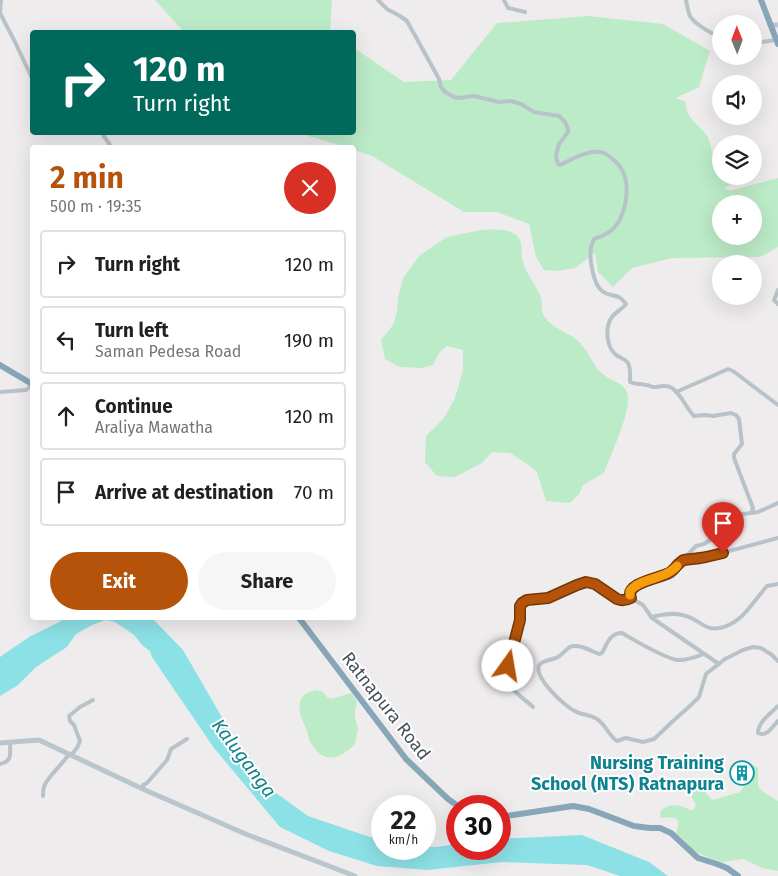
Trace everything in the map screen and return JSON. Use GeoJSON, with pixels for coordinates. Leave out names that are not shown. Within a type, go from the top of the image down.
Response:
{"type":"FeatureCollection","features":[{"type":"Feature","properties":{"kind":"highway"},"geometry":{"type":"LineString","coordinates":[[760,0],[777,42]]}},
{"type":"Feature","properties":{"kind":"highway"},"geometry":{"type":"LineString","coordinates":[[0,365],[30,384]]}},
{"type":"Feature","properties":{"kind":"highway","name":"Ratnapura Road"},"geometry":{"type":"LineString","coordinates":[[301,620],[406,759],[446,798]]}},
{"type":"Feature","properties":{"kind":"highway"},"geometry":{"type":"LineString","coordinates":[[511,815],[573,806],[589,809],[634,826],[660,828],[671,833],[698,858],[727,868],[738,876]]}},
{"type":"Feature","properties":{"kind":"street"},"geometry":{"type":"LineString","coordinates":[[1,0],[0,13],[30,74]]}},
{"type":"Feature","properties":{"kind":"street"},"geometry":{"type":"LineString","coordinates":[[378,0],[387,9],[407,21],[439,79],[444,92],[454,98],[474,96],[499,102],[511,101],[521,104],[534,112],[559,116],[565,122],[568,132],[557,150],[558,164],[560,165],[575,157],[595,152],[608,155],[620,166],[626,182],[625,208],[612,231],[594,239],[591,247],[592,269],[602,292],[622,298],[626,304],[611,318],[607,328],[609,343],[615,354],[629,363],[630,382],[652,387],[666,386],[671,388],[694,416],[713,416],[731,413],[736,415],[739,419],[742,444],[734,454],[734,458],[752,504],[751,513]]}},
{"type":"Feature","properties":{"kind":"street"},"geometry":{"type":"LineString","coordinates":[[504,0],[508,8],[524,12]]}},
{"type":"Feature","properties":{"kind":"street"},"geometry":{"type":"LineString","coordinates":[[686,0],[690,16],[694,21],[712,32]]}},
{"type":"Feature","properties":{"kind":"street"},"geometry":{"type":"LineString","coordinates":[[770,25],[778,25]]}},
{"type":"Feature","properties":{"kind":"street"},"geometry":{"type":"LineString","coordinates":[[762,43],[777,42]]}},
{"type":"Feature","properties":{"kind":"street"},"geometry":{"type":"LineString","coordinates":[[778,290],[774,300],[778,304]]}},
{"type":"Feature","properties":{"kind":"street"},"geometry":{"type":"LineString","coordinates":[[676,392],[728,368],[778,405]]}},
{"type":"Feature","properties":{"kind":"street"},"geometry":{"type":"LineString","coordinates":[[0,392],[26,390],[30,387]]}},
{"type":"Feature","properties":{"kind":"street"},"geometry":{"type":"LineString","coordinates":[[631,598],[630,591],[634,586],[672,571],[696,546],[710,540],[722,520],[727,516],[758,512],[778,503]]}},
{"type":"Feature","properties":{"kind":"street"},"geometry":{"type":"LineString","coordinates":[[682,561],[715,555],[778,538]]}},
{"type":"Feature","properties":{"kind":"street"},"geometry":{"type":"LineString","coordinates":[[533,706],[510,686],[507,680],[508,666],[520,620],[520,606],[527,600],[548,598],[586,582],[595,584],[617,599],[631,598],[643,605],[651,617],[718,664]]}},
{"type":"Feature","properties":{"kind":"street"},"geometry":{"type":"LineString","coordinates":[[651,617],[664,614],[681,614],[693,618],[708,627],[720,629],[742,616],[767,586],[778,584]]}},
{"type":"Feature","properties":{"kind":"street"},"geometry":{"type":"LineString","coordinates":[[704,654],[678,660],[665,656],[622,633],[617,633],[611,636],[602,653],[599,654],[578,646],[570,647],[558,657],[541,663],[538,666],[538,670],[556,697],[575,712],[587,714],[597,719],[606,726],[613,739],[617,741],[626,738],[643,742],[654,739],[691,705],[698,697],[706,674],[725,659],[753,647],[761,648],[772,655],[778,662]]}},
{"type":"Feature","properties":{"kind":"street"},"geometry":{"type":"LineString","coordinates":[[43,796],[47,781],[77,748],[80,741],[69,716],[93,700]]}},
{"type":"Feature","properties":{"kind":"street"},"geometry":{"type":"LineString","coordinates":[[778,706],[763,721],[758,729],[758,733],[766,734],[778,721]]}},
{"type":"Feature","properties":{"kind":"street"},"geometry":{"type":"LineString","coordinates":[[144,789],[143,785],[148,783],[167,760],[171,749],[187,739]]}},
{"type":"Feature","properties":{"kind":"street"},"geometry":{"type":"LineString","coordinates":[[0,743],[39,740],[248,835],[355,876]]}},
{"type":"Feature","properties":{"kind":"street"},"geometry":{"type":"LineString","coordinates":[[0,764],[10,758],[10,742]]}},
{"type":"Feature","properties":{"kind":"green space"},"geometry":{"type":"Polygon","coordinates":[[[155,0],[332,0],[330,30],[182,30],[155,0]]]}},
{"type":"Feature","properties":{"kind":"green space"},"geometry":{"type":"Polygon","coordinates":[[[588,16],[663,24],[710,51],[699,87],[676,98],[686,102],[689,116],[708,138],[712,152],[712,185],[730,185],[725,188],[726,190],[733,190],[752,185],[762,185],[762,182],[778,178],[778,247],[762,256],[712,255],[712,258],[672,258],[632,268],[613,287],[598,272],[595,253],[575,268],[556,271],[544,270],[536,257],[529,224],[497,212],[464,212],[372,156],[356,151],[356,145],[339,145],[305,135],[356,135],[356,49],[404,82],[451,80],[497,23],[588,16]]]}},
{"type":"Feature","properties":{"kind":"green space"},"geometry":{"type":"Polygon","coordinates":[[[481,230],[510,231],[518,238],[521,243],[524,266],[540,295],[543,314],[546,319],[555,327],[577,340],[601,372],[626,390],[628,397],[625,418],[604,473],[583,485],[579,494],[570,503],[546,501],[537,472],[510,453],[492,452],[482,463],[455,477],[437,476],[425,462],[426,436],[444,418],[455,398],[463,370],[463,350],[447,346],[439,353],[433,365],[422,368],[400,367],[385,359],[381,340],[393,325],[403,278],[420,255],[447,237],[481,230]]]}},
{"type":"Feature","properties":{"kind":"green space"},"geometry":{"type":"Polygon","coordinates":[[[315,690],[323,692],[331,699],[351,693],[356,700],[355,718],[358,728],[355,744],[337,757],[326,757],[316,750],[310,741],[302,719],[301,699],[306,694],[315,690]]]}},
{"type":"Feature","properties":{"kind":"green space"},"geometry":{"type":"Polygon","coordinates":[[[753,765],[758,768],[758,786],[762,791],[778,801],[778,871],[762,868],[744,859],[723,862],[709,858],[694,851],[676,834],[678,822],[675,818],[661,818],[660,812],[670,806],[693,810],[696,805],[692,798],[693,792],[700,789],[705,791],[713,800],[740,792],[748,781],[750,768],[753,765]]]}},
{"type":"Feature","properties":{"kind":"water"},"geometry":{"type":"Polygon","coordinates":[[[62,620],[106,620],[76,634],[67,647],[36,667],[18,685],[0,696],[0,657],[29,637],[62,620]]]}},
{"type":"Feature","properties":{"kind":"water","name":"Kaluganga"},"geometry":{"type":"Polygon","coordinates":[[[106,620],[154,620],[183,650],[235,740],[276,793],[308,816],[371,837],[371,860],[436,860],[436,847],[446,846],[446,860],[511,860],[511,838],[582,835],[649,862],[668,876],[620,876],[587,865],[502,862],[427,870],[377,866],[329,851],[280,827],[214,748],[152,657],[150,651],[134,635],[115,622],[106,620]]]}},
{"type":"Feature","properties":{"kind":"slow traffic"},"geometry":{"type":"LineString","coordinates":[[630,595],[630,591],[634,586],[666,574],[677,566]]}},
{"type":"Feature","properties":{"kind":"place","name":"Nursing Training School (NTS) Ratnapura"},"geometry":{"type":"Point","coordinates":[742,773]}},
{"type":"Feature","properties":{"kind":"route"},"geometry":{"type":"LineString","coordinates":[[508,666],[520,620],[520,606],[527,600],[548,598],[586,582],[595,584],[617,599],[631,598],[630,591],[634,586],[672,571],[682,561],[723,553]]}}]}
